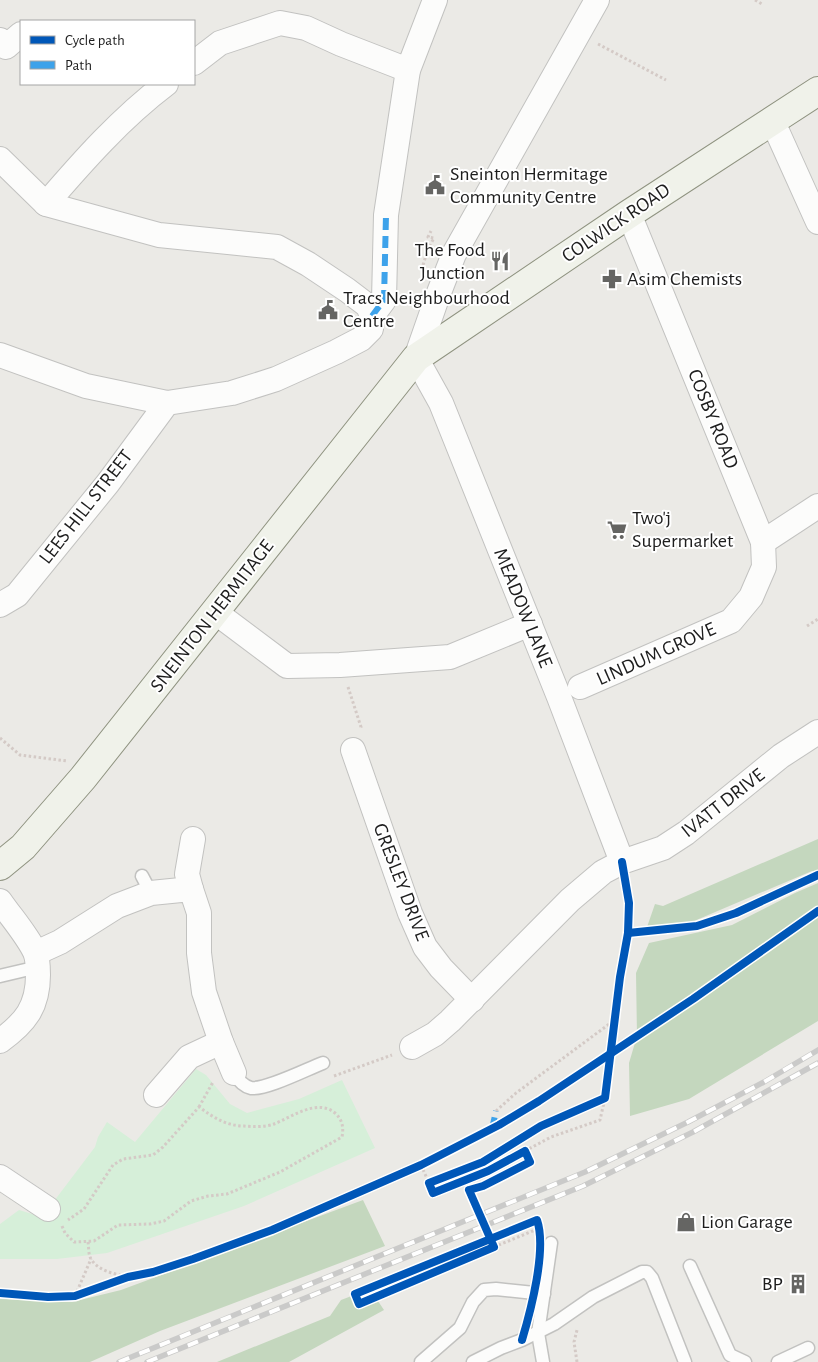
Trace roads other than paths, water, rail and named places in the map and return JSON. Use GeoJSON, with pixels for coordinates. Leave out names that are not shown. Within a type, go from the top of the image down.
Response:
{"type":"FeatureCollection","features":[{"type":"Feature","properties":{"kind":"street"},"geometry":{"type":"LineString","coordinates":[[372,316],[384,300],[386,215],[408,70],[435,0]]}},
{"type":"Feature","properties":{"kind":"street"},"geometry":{"type":"LineString","coordinates":[[416,358],[454,254],[597,0]]}},
{"type":"Feature","properties":{"kind":"street"},"geometry":{"type":"LineString","coordinates":[[195,62],[220,43],[280,24],[306,28],[340,44],[408,70]]}},
{"type":"Feature","properties":{"kind":"street"},"geometry":{"type":"LineString","coordinates":[[0,40],[6,47],[20,35]]}},
{"type":"Feature","properties":{"kind":"street"},"geometry":{"type":"LineString","coordinates":[[46,204],[87,156],[165,85]]}},
{"type":"Feature","properties":{"kind":"street","name":"COLWICK ROAD"},"geometry":{"type":"LineString","coordinates":[[416,358],[629,214],[818,91]]}},
{"type":"Feature","properties":{"kind":"street"},"geometry":{"type":"LineString","coordinates":[[772,120],[818,222]]}},
{"type":"Feature","properties":{"kind":"street"},"geometry":{"type":"LineString","coordinates":[[0,159],[46,204],[159,234],[277,247],[308,264],[347,290],[368,306],[372,316],[371,328],[361,338],[336,352],[276,379],[232,393],[167,403],[86,386],[0,355]]}},
{"type":"Feature","properties":{"kind":"street","name":"COSBY ROAD"},"geometry":{"type":"LineString","coordinates":[[629,214],[763,542],[764,567],[751,597],[731,621]]}},
{"type":"Feature","properties":{"kind":"street","name":"SNEINTON HERMITAGE"},"geometry":{"type":"LineString","coordinates":[[0,866],[24,847],[83,778],[416,358]]}},
{"type":"Feature","properties":{"kind":"street","name":"MEADOW LANE"},"geometry":{"type":"LineString","coordinates":[[416,358],[441,403],[530,624],[622,862]]}},
{"type":"Feature","properties":{"kind":"street","name":"LEES HILL STREET"},"geometry":{"type":"LineString","coordinates":[[0,605],[17,595],[108,482],[167,403]]}},
{"type":"Feature","properties":{"kind":"street"},"geometry":{"type":"LineString","coordinates":[[763,542],[818,506]]}},
{"type":"Feature","properties":{"kind":"street"},"geometry":{"type":"LineString","coordinates":[[214,612],[287,666],[340,665],[450,657],[530,624]]}},
{"type":"Feature","properties":{"kind":"street","name":"LINDUM GROVE"},"geometry":{"type":"LineString","coordinates":[[580,687],[731,621]]}},
{"type":"Feature","properties":{"kind":"street","name":"IVATT DRIVE"},"geometry":{"type":"LineString","coordinates":[[622,862],[663,848],[721,805],[781,756],[818,732]]}},
{"type":"Feature","properties":{"kind":"street","name":"GRESLEY DRIVE"},"geometry":{"type":"LineString","coordinates":[[353,750],[410,913],[425,947],[441,968],[472,1000]]}},
{"type":"Feature","properties":{"kind":"street"},"geometry":{"type":"LineString","coordinates":[[193,840],[187,874],[199,913],[199,954],[204,992],[234,1073]]}},
{"type":"Feature","properties":{"kind":"street"},"geometry":{"type":"LineString","coordinates":[[412,1047],[435,1034],[472,1000],[570,900],[603,872],[622,862]]}},
{"type":"Feature","properties":{"kind":"street"},"geometry":{"type":"LineString","coordinates":[[37,960],[60,942],[146,885],[191,889]]}},
{"type":"Feature","properties":{"kind":"street"},"geometry":{"type":"LineString","coordinates":[[0,901],[37,960],[38,986],[34,1004],[22,1023],[0,1041]]}},
{"type":"Feature","properties":{"kind":"street"},"geometry":{"type":"LineString","coordinates":[[156,1095],[189,1057],[221,1042]]}},
{"type":"Feature","properties":{"kind":"street"},"geometry":{"type":"LineString","coordinates":[[0,1177],[55,1217]]}},
{"type":"Feature","properties":{"kind":"lane"},"geometry":{"type":"LineString","coordinates":[[0,976],[37,960]]}},
{"type":"Feature","properties":{"kind":"lane"},"geometry":{"type":"LineString","coordinates":[[234,1073],[245,1086],[252,1088],[270,1084],[322,1063]]}},
{"type":"Feature","properties":{"kind":"lane"},"geometry":{"type":"LineString","coordinates":[[543,1362],[538,1332],[551,1243]]}},
{"type":"Feature","properties":{"kind":"lane"},"geometry":{"type":"LineString","coordinates":[[690,1266],[730,1355],[745,1362]]}},
{"type":"Feature","properties":{"kind":"lane"},"geometry":{"type":"LineString","coordinates":[[474,1362],[554,1324],[593,1297],[642,1272],[647,1272],[652,1278],[685,1362]]}},
{"type":"Feature","properties":{"kind":"lane"},"geometry":{"type":"LineString","coordinates":[[421,1362],[460,1328],[473,1302],[484,1290],[496,1289],[544,1294]]}},
{"type":"Feature","properties":{"kind":"lane"},"geometry":{"type":"LineString","coordinates":[[778,1362],[808,1348]]}},
{"type":"Feature","properties":{"kind":"railway"},"geometry":{"type":"LineString","coordinates":[[119,1362],[585,1172],[688,1122],[764,1082],[818,1050]]}},
{"type":"Feature","properties":{"kind":"railway"},"geometry":{"type":"LineString","coordinates":[[147,1362],[583,1186],[693,1132],[818,1063]]}},
{"type":"Feature","properties":{"kind":"place","name":"Sneinton Hermitage Community Centre"},"geometry":{"type":"Point","coordinates":[435,185]}},
{"type":"Feature","properties":{"kind":"place","name":"The Food Junction"},"geometry":{"type":"Point","coordinates":[500,261]}},
{"type":"Feature","properties":{"kind":"place","name":"Asim Chemists"},"geometry":{"type":"Point","coordinates":[612,279]}},
{"type":"Feature","properties":{"kind":"place","name":"Tracs Neighbourhood Centre"},"geometry":{"type":"Point","coordinates":[328,310]}},
{"type":"Feature","properties":{"kind":"place","name":"Two'j Supermarket"},"geometry":{"type":"Point","coordinates":[617,530]}},
{"type":"Feature","properties":{"kind":"place","name":"Lion Garage"},"geometry":{"type":"Point","coordinates":[686,1222]}},
{"type":"Feature","properties":{"kind":"place","name":"BP"},"geometry":{"type":"Point","coordinates":[798,1284]}}]}
